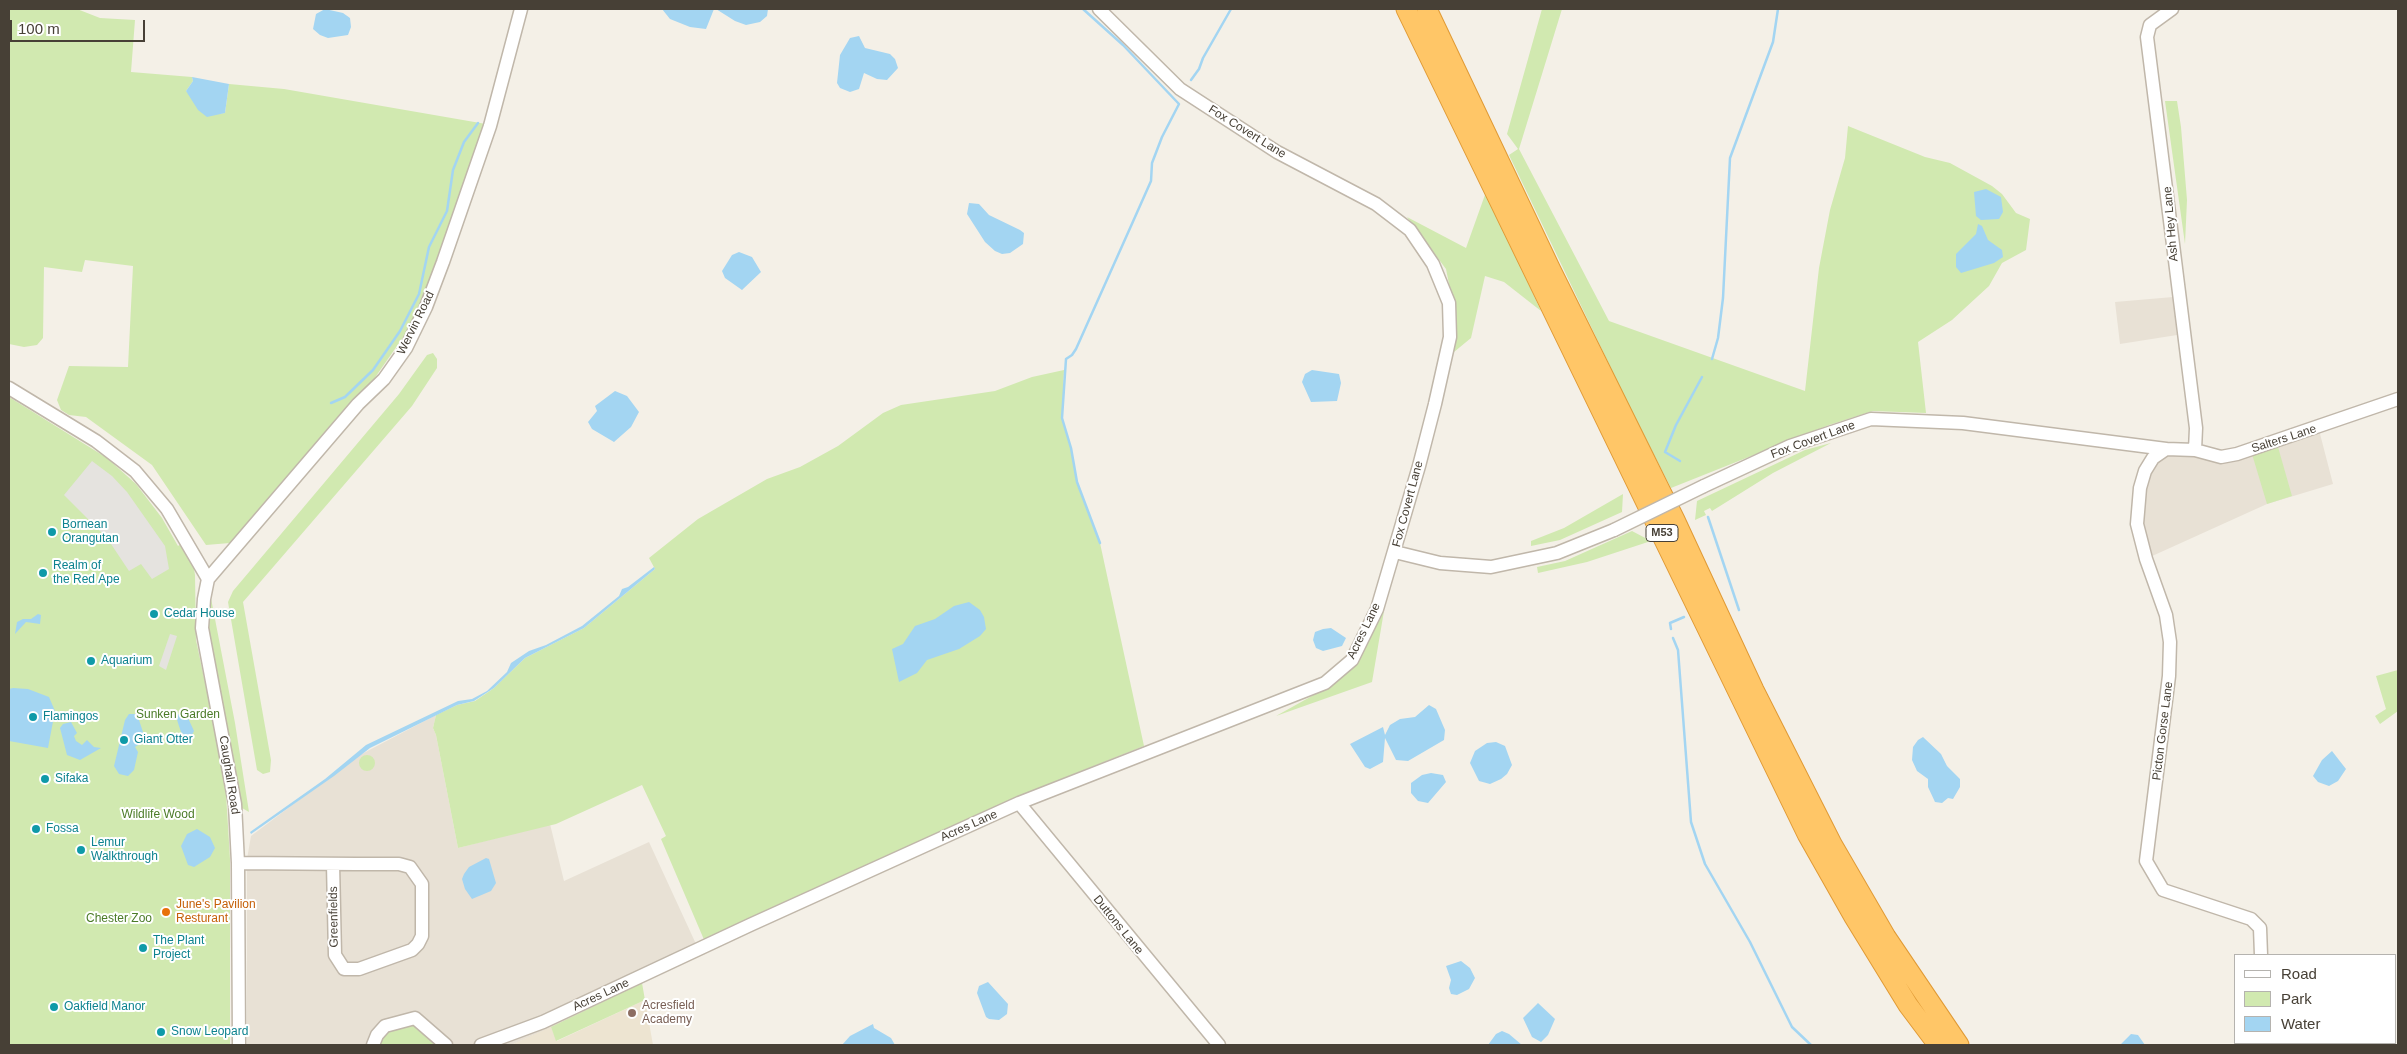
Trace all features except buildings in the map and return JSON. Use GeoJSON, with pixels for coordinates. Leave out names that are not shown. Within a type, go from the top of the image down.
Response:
{"type":"FeatureCollection","features":[{"type":"Feature","properties":{"kind":"highway","name":"M53"},"geometry":{"type":"LineString","coordinates":[[1406,9],[1807,834],[1854,917],[1908,1005],[1938,1045]]}},
{"type":"Feature","properties":{"kind":"highway","name":"M53"},"geometry":{"type":"LineString","coordinates":[[1427,9],[1551,270],[1828,836],[1876,921],[1958,1045]]}},
{"type":"Feature","properties":{"kind":"street","name":"Wervin Road"},"geometry":{"type":"LineString","coordinates":[[208,579],[352,412],[384,379],[406,348],[426,307],[440,271],[490,126],[521,9]]}},
{"type":"Feature","properties":{"kind":"street","name":"Fox Covert Lane"},"geometry":{"type":"LineString","coordinates":[[1099,9],[1180,89],[1276,152],[1376,204],[1410,230],[1433,264],[1449,303],[1450,337],[1435,404],[1395,552],[1440,563],[1491,567],[1557,553],[1614,530],[1790,446],[1871,419],[1963,423],[2166,449]]}},
{"type":"Feature","properties":{"kind":"street","name":"Ash Hey Lane"},"geometry":{"type":"LineString","coordinates":[[2172,9],[2156,18],[2150,24],[2147,37],[2166,174],[2170,229],[2196,428],[2195,450]]}},
{"type":"Feature","properties":{"kind":"street"},"geometry":{"type":"LineString","coordinates":[[9,388],[96,440],[135,471],[167,509],[208,579]]}},
{"type":"Feature","properties":{"kind":"street","name":"Salters Lane"},"geometry":{"type":"LineString","coordinates":[[2166,449],[2195,450],[2221,457],[2238,454],[2398,399]]}},
{"type":"Feature","properties":{"kind":"street","name":"Picton Gorse Lane"},"geometry":{"type":"LineString","coordinates":[[2166,449],[2153,458],[2145,471],[2140,488],[2137,524],[2146,559],[2166,615],[2170,642],[2170,676],[2146,861],[2163,890],[2251,919],[2260,928],[2261,954]]}},
{"type":"Feature","properties":{"kind":"street","name":"Acres Lane"},"geometry":{"type":"LineString","coordinates":[[481,1045],[543,1022],[1019,803],[1324,683],[1352,660],[1377,609],[1395,552]]}},
{"type":"Feature","properties":{"kind":"street","name":"Caughall Road"},"geometry":{"type":"LineString","coordinates":[[208,579],[204,599],[202,628],[235,804],[238,863],[239,1045]]}},
{"type":"Feature","properties":{"kind":"street","name":"Duttons Lane"},"geometry":{"type":"LineString","coordinates":[[1019,803],[1219,1045]]}},
{"type":"Feature","properties":{"kind":"street","name":"Greenfields"},"geometry":{"type":"LineString","coordinates":[[238,863],[399,864],[410,867],[422,884],[422,936],[412,950],[359,969],[344,969],[335,955],[334,864]]}},
{"type":"Feature","properties":{"kind":"street"},"geometry":{"type":"LineString","coordinates":[[373,1045],[377,1035],[386,1026],[414,1018],[446,1045]]}},
{"type":"Feature","properties":{"kind":"shaded area"},"geometry":{"type":"Polygon","coordinates":[[[2173,297],[2177,335],[2120,344],[2115,302],[2173,297]]]}},
{"type":"Feature","properties":{"kind":"shaded area"},"geometry":{"type":"Polygon","coordinates":[[[2319,430],[2333,484],[2267,504],[2150,557],[2140,525],[2142,490],[2154,460],[2167,454],[2192,453],[2220,463],[2319,430]]]}},
{"type":"Feature","properties":{"kind":"shaded area"},"geometry":{"type":"Polygon","coordinates":[[[92,461],[112,476],[127,492],[165,546],[169,569],[152,579],[141,564],[129,571],[107,538],[64,495],[92,461]]]}},
{"type":"Feature","properties":{"kind":"shaded area"},"geometry":{"type":"Polygon","coordinates":[[[170,634],[177,636],[166,670],[159,666],[170,634]]]}},
{"type":"Feature","properties":{"kind":"shaded area"},"geometry":{"type":"Polygon","coordinates":[[[436,715],[433,728],[436,735],[458,848],[550,824],[564,881],[649,842],[696,944],[641,970],[642,983],[574,1018],[511,1045],[247,1045],[247,859],[251,836],[356,757],[436,715]]]}},
{"type":"Feature","properties":{"kind":"shaded area","name":"Acresfield Academy"},"geometry":{"type":"Polygon","coordinates":[[[645,1000],[653,1045],[511,1045],[551,1027],[557,1041],[645,1000]]]}},
{"type":"Feature","properties":{"kind":"green space"},"geometry":{"type":"Polygon","coordinates":[[[9,9],[77,9],[100,18],[135,20],[131,72],[192,77],[193,81],[186,91],[215,114],[225,113],[229,84],[284,89],[486,124],[427,303],[360,399],[230,543],[206,545],[152,465],[86,417],[69,415],[61,410],[57,400],[69,366],[128,367],[133,266],[85,260],[82,272],[44,267],[43,338],[37,345],[24,347],[9,344],[9,9]]]}},
{"type":"Feature","properties":{"kind":"green space"},"geometry":{"type":"Polygon","coordinates":[[[1542,9],[1562,9],[1519,149],[1609,321],[1805,391],[1819,268],[1830,210],[1845,158],[1848,126],[1925,157],[1950,163],[1992,186],[2002,194],[2016,213],[2030,219],[2026,250],[2002,263],[1989,286],[1952,320],[1918,342],[1926,413],[1873,411],[1829,425],[1671,488],[1629,406],[1509,155],[1518,149],[1507,134],[1542,9]]]}},
{"type":"Feature","properties":{"kind":"green space"},"geometry":{"type":"Polygon","coordinates":[[[2165,101],[2177,101],[2181,127],[2187,200],[2185,244],[2165,101]]]}},
{"type":"Feature","properties":{"kind":"green space"},"geometry":{"type":"Polygon","coordinates":[[[1486,192],[1541,311],[1504,282],[1485,276],[1471,338],[1454,352],[1454,309],[1446,269],[1407,217],[1466,248],[1486,192]]]}},
{"type":"Feature","properties":{"kind":"green space"},"geometry":{"type":"Polygon","coordinates":[[[433,353],[437,359],[437,368],[412,406],[243,602],[271,760],[270,772],[263,774],[257,770],[228,602],[233,591],[399,394],[427,355],[433,353]]]}},
{"type":"Feature","properties":{"kind":"green space"},"geometry":{"type":"Polygon","coordinates":[[[1064,370],[1062,418],[1071,448],[1077,482],[1100,543],[1144,746],[1016,797],[705,942],[661,839],[666,836],[642,785],[556,824],[458,848],[436,735],[433,728],[436,715],[457,705],[475,701],[494,688],[525,658],[584,628],[655,569],[649,558],[698,519],[767,479],[800,467],[838,446],[883,413],[901,405],[995,391],[1032,377],[1064,370]]]}},
{"type":"Feature","properties":{"kind":"green space","name":"Chester Zoo"},"geometry":{"type":"Polygon","coordinates":[[[9,397],[107,458],[136,484],[162,518],[178,546],[181,544],[193,562],[196,640],[225,777],[230,859],[230,1045],[9,1045],[9,397]]]}},
{"type":"Feature","properties":{"kind":"green space"},"geometry":{"type":"Polygon","coordinates":[[[1831,443],[1773,473],[1712,511],[1710,508],[1704,511],[1706,515],[1695,520],[1697,501],[1805,450],[1831,443]]]}},
{"type":"Feature","properties":{"kind":"green space"},"geometry":{"type":"Polygon","coordinates":[[[2278,447],[2292,496],[2267,504],[2252,454],[2278,447]]]}},
{"type":"Feature","properties":{"kind":"green space"},"geometry":{"type":"Polygon","coordinates":[[[1623,494],[1622,512],[1560,540],[1531,546],[1531,541],[1564,528],[1623,494]]]}},
{"type":"Feature","properties":{"kind":"green space"},"geometry":{"type":"Polygon","coordinates":[[[1632,531],[1651,541],[1587,562],[1538,573],[1537,567],[1565,561],[1632,531]]]}},
{"type":"Feature","properties":{"kind":"green space"},"geometry":{"type":"Polygon","coordinates":[[[210,593],[235,723],[249,812],[242,808],[217,679],[208,626],[210,593]]]}},
{"type":"Feature","properties":{"kind":"green space"},"geometry":{"type":"Polygon","coordinates":[[[1384,611],[1372,682],[1276,716],[1337,682],[1359,659],[1384,611]]]}},
{"type":"Feature","properties":{"kind":"green space"},"geometry":{"type":"Polygon","coordinates":[[[2398,670],[2398,711],[2380,724],[2375,716],[2386,709],[2376,676],[2398,670]]]}},
{"type":"Feature","properties":{"kind":"green space"},"geometry":{"type":"Polygon","coordinates":[[[367,755],[373,757],[375,763],[373,769],[367,771],[361,769],[359,763],[361,757],[367,755]]]}},
{"type":"Feature","properties":{"kind":"green space"},"geometry":{"type":"Polygon","coordinates":[[[642,983],[645,1000],[556,1041],[551,1027],[642,983]]]}},
{"type":"Feature","properties":{"kind":"green space"},"geometry":{"type":"Polygon","coordinates":[[[411,1023],[416,1025],[439,1045],[376,1045],[383,1033],[411,1023]]]}},
{"type":"Feature","properties":{"kind":"water"},"geometry":{"type":"Polygon","coordinates":[[[325,9],[343,13],[350,18],[351,27],[348,35],[328,38],[320,35],[313,29],[316,14],[325,9]]]}},
{"type":"Feature","properties":{"kind":"water"},"geometry":{"type":"Polygon","coordinates":[[[662,9],[714,9],[706,29],[690,27],[670,19],[662,9]]]}},
{"type":"Feature","properties":{"kind":"water"},"geometry":{"type":"Polygon","coordinates":[[[716,9],[768,9],[767,16],[760,22],[746,25],[735,21],[716,9]]]}},
{"type":"Feature","properties":{"kind":"water"},"geometry":{"type":"Polygon","coordinates":[[[859,36],[865,48],[890,54],[895,59],[898,68],[887,80],[877,79],[864,73],[859,89],[850,92],[840,88],[837,83],[840,55],[850,38],[859,36]]]}},
{"type":"Feature","properties":{"kind":"water"},"geometry":{"type":"Polygon","coordinates":[[[192,77],[229,84],[225,113],[207,117],[198,110],[186,91],[193,81],[192,77]]]}},
{"type":"Feature","properties":{"kind":"water"},"geometry":{"type":"Polygon","coordinates":[[[1986,189],[2001,197],[2003,212],[1999,219],[1981,220],[1976,216],[1974,192],[1986,189]]]}},
{"type":"Feature","properties":{"kind":"water"},"geometry":{"type":"Polygon","coordinates":[[[969,203],[979,204],[989,215],[1024,233],[1023,244],[1010,253],[1002,254],[995,251],[985,242],[967,214],[969,203]]]}},
{"type":"Feature","properties":{"kind":"water"},"geometry":{"type":"Polygon","coordinates":[[[1978,224],[1982,226],[1988,240],[2002,250],[2003,257],[1994,263],[1961,273],[1956,267],[1956,254],[1976,234],[1978,224]]]}},
{"type":"Feature","properties":{"kind":"water"},"geometry":{"type":"Polygon","coordinates":[[[739,252],[752,257],[761,272],[742,290],[725,278],[722,271],[732,255],[739,252]]]}},
{"type":"Feature","properties":{"kind":"water"},"geometry":{"type":"Polygon","coordinates":[[[1312,370],[1339,374],[1341,383],[1337,401],[1311,402],[1302,382],[1305,374],[1312,370]]]}},
{"type":"Feature","properties":{"kind":"water"},"geometry":{"type":"Polygon","coordinates":[[[615,391],[627,396],[639,412],[631,427],[614,442],[592,429],[588,422],[597,411],[595,406],[615,391]]]}},
{"type":"Feature","properties":{"kind":"water"},"geometry":{"type":"Polygon","coordinates":[[[654,567],[655,569],[584,628],[525,658],[494,688],[474,701],[457,705],[370,748],[334,776],[251,834],[250,832],[325,779],[366,745],[458,701],[472,699],[487,691],[507,672],[511,663],[529,651],[546,645],[582,626],[619,596],[622,589],[628,587],[654,567]]]}},
{"type":"Feature","properties":{"kind":"water"},"geometry":{"type":"Polygon","coordinates":[[[969,602],[980,610],[984,617],[986,629],[980,636],[959,649],[927,660],[917,673],[899,682],[892,649],[903,644],[915,626],[935,619],[954,606],[969,602]]]}},
{"type":"Feature","properties":{"kind":"water"},"geometry":{"type":"Polygon","coordinates":[[[38,614],[41,615],[40,624],[26,622],[15,634],[17,622],[23,619],[31,619],[38,614]]]}},
{"type":"Feature","properties":{"kind":"water"},"geometry":{"type":"Polygon","coordinates":[[[1331,628],[1346,638],[1342,646],[1323,651],[1316,648],[1313,640],[1315,632],[1331,628]]]}},
{"type":"Feature","properties":{"kind":"water","name":"Flamingos"},"geometry":{"type":"Polygon","coordinates":[[[9,689],[28,689],[49,697],[55,711],[48,748],[9,741],[9,689]]]}},
{"type":"Feature","properties":{"kind":"water"},"geometry":{"type":"Polygon","coordinates":[[[1429,705],[1436,709],[1445,730],[1444,740],[1408,761],[1396,760],[1385,738],[1383,762],[1370,769],[1365,767],[1350,744],[1383,727],[1385,735],[1390,725],[1400,719],[1415,717],[1429,705]]]}},
{"type":"Feature","properties":{"kind":"water"},"geometry":{"type":"Polygon","coordinates":[[[184,710],[190,713],[188,718],[194,731],[192,735],[185,736],[181,732],[178,723],[176,716],[184,710]]]}},
{"type":"Feature","properties":{"kind":"water"},"geometry":{"type":"Polygon","coordinates":[[[129,714],[137,714],[143,732],[141,743],[135,747],[138,752],[134,770],[128,776],[119,774],[114,766],[125,720],[129,714]]]}},
{"type":"Feature","properties":{"kind":"water"},"geometry":{"type":"Polygon","coordinates":[[[71,722],[77,733],[74,736],[76,741],[82,745],[87,740],[94,747],[101,748],[80,760],[67,755],[60,728],[63,724],[71,722]]]}},
{"type":"Feature","properties":{"kind":"water"},"geometry":{"type":"Polygon","coordinates":[[[1923,737],[1941,754],[1947,766],[1960,779],[1960,787],[1953,799],[1948,798],[1942,803],[1935,802],[1928,787],[1928,779],[1917,771],[1912,760],[1913,747],[1923,737]]]}},
{"type":"Feature","properties":{"kind":"water"},"geometry":{"type":"Polygon","coordinates":[[[1496,742],[1505,746],[1512,765],[1507,774],[1501,779],[1490,784],[1479,781],[1470,763],[1475,751],[1487,743],[1496,742]]]}},
{"type":"Feature","properties":{"kind":"water"},"geometry":{"type":"Polygon","coordinates":[[[2332,751],[2346,769],[2338,781],[2329,786],[2318,782],[2313,776],[2322,760],[2332,751]]]}},
{"type":"Feature","properties":{"kind":"water"},"geometry":{"type":"Polygon","coordinates":[[[1431,773],[1443,775],[1446,782],[1428,803],[1418,801],[1411,793],[1411,783],[1422,775],[1431,773]]]}},
{"type":"Feature","properties":{"kind":"water"},"geometry":{"type":"Polygon","coordinates":[[[197,829],[210,837],[215,848],[210,857],[194,867],[188,865],[181,846],[187,834],[197,829]]]}},
{"type":"Feature","properties":{"kind":"water"},"geometry":{"type":"Polygon","coordinates":[[[486,858],[489,859],[496,883],[491,891],[472,899],[465,889],[462,879],[469,867],[486,858]]]}},
{"type":"Feature","properties":{"kind":"water"},"geometry":{"type":"Polygon","coordinates":[[[1461,961],[1470,968],[1475,978],[1469,989],[1457,995],[1451,994],[1449,988],[1451,980],[1446,966],[1461,961]]]}},
{"type":"Feature","properties":{"kind":"water"},"geometry":{"type":"Polygon","coordinates":[[[988,982],[1008,1004],[1007,1014],[999,1020],[986,1017],[977,993],[979,986],[988,982]]]}},
{"type":"Feature","properties":{"kind":"water"},"geometry":{"type":"Polygon","coordinates":[[[1538,1003],[1555,1019],[1548,1035],[1541,1042],[1532,1037],[1523,1018],[1538,1003]]]}},
{"type":"Feature","properties":{"kind":"water"},"geometry":{"type":"Polygon","coordinates":[[[873,1024],[874,1028],[891,1038],[895,1045],[842,1045],[850,1036],[873,1024]]]}},
{"type":"Feature","properties":{"kind":"water"},"geometry":{"type":"Polygon","coordinates":[[[1502,1031],[1509,1034],[1522,1045],[1488,1045],[1496,1034],[1502,1031]]]}},
{"type":"Feature","properties":{"kind":"water"},"geometry":{"type":"Polygon","coordinates":[[[2131,1034],[2138,1035],[2145,1045],[2120,1045],[2131,1034]]]}},
{"type":"Feature","properties":{"kind":"waterway"},"geometry":{"type":"LineString","coordinates":[[1083,9],[1123,45],[1179,104],[1162,137],[1152,163],[1151,181],[1076,349],[1066,359],[1062,418],[1071,448],[1077,482],[1100,543]]}},
{"type":"Feature","properties":{"kind":"waterway"},"geometry":{"type":"LineString","coordinates":[[1191,80],[1199,69],[1203,58],[1231,9]]}},
{"type":"Feature","properties":{"kind":"waterway"},"geometry":{"type":"LineString","coordinates":[[1712,359],[1718,338],[1723,298],[1730,158],[1773,42],[1778,9]]}},
{"type":"Feature","properties":{"kind":"waterway"},"geometry":{"type":"LineString","coordinates":[[331,403],[345,397],[373,370],[400,331],[419,294],[429,247],[447,211],[453,170],[464,142],[478,123]]}},
{"type":"Feature","properties":{"kind":"waterway"},"geometry":{"type":"LineString","coordinates":[[1680,461],[1665,452],[1676,425],[1702,377]]}},
{"type":"Feature","properties":{"kind":"waterway"},"geometry":{"type":"LineString","coordinates":[[1708,517],[1739,610]]}},
{"type":"Feature","properties":{"kind":"waterway"},"geometry":{"type":"LineString","coordinates":[[1671,629],[1670,623],[1684,617]]}},
{"type":"Feature","properties":{"kind":"waterway"},"geometry":{"type":"LineString","coordinates":[[1673,638],[1678,650],[1691,822],[1705,864],[1750,942],[1792,1027],[1811,1045]]}},
{"type":"Feature","properties":{"kind":"place","name":"Bornean Orangutan"},"geometry":{"type":"Point","coordinates":[52,532]}},
{"type":"Feature","properties":{"kind":"place","name":"Realm of the Red Ape"},"geometry":{"type":"Point","coordinates":[43,573]}},
{"type":"Feature","properties":{"kind":"place","name":"Cedar House"},"geometry":{"type":"Point","coordinates":[154,614]}},
{"type":"Feature","properties":{"kind":"place","name":"Aquarium"},"geometry":{"type":"Point","coordinates":[91,661]}},
{"type":"Feature","properties":{"kind":"place","name":"Flamingos"},"geometry":{"type":"Point","coordinates":[33,717]}},
{"type":"Feature","properties":{"kind":"place","name":"Giant Otter"},"geometry":{"type":"Point","coordinates":[124,740]}},
{"type":"Feature","properties":{"kind":"place","name":"Sifaka"},"geometry":{"type":"Point","coordinates":[45,779]}},
{"type":"Feature","properties":{"kind":"place","name":"Fossa"},"geometry":{"type":"Point","coordinates":[36,829]}},
{"type":"Feature","properties":{"kind":"place","name":"Lemur Walkthrough"},"geometry":{"type":"Point","coordinates":[81,850]}},
{"type":"Feature","properties":{"kind":"place","name":"June's Pavilion Resturant"},"geometry":{"type":"Point","coordinates":[166,912]}},
{"type":"Feature","properties":{"kind":"place","name":"The Plant Project"},"geometry":{"type":"Point","coordinates":[143,948]}},
{"type":"Feature","properties":{"kind":"place","name":"Oakfield Manor"},"geometry":{"type":"Point","coordinates":[54,1007]}},
{"type":"Feature","properties":{"kind":"place","name":"Acresfield Academy"},"geometry":{"type":"Point","coordinates":[632,1013]}},
{"type":"Feature","properties":{"kind":"place","name":"Snow Leopard"},"geometry":{"type":"Point","coordinates":[161,1032]}},
{"type":"Feature","properties":{"kind":"park label","name":"Sunken Garden"},"geometry":{"type":"Point","coordinates":[178,715]}},
{"type":"Feature","properties":{"kind":"park label","name":"Wildlife Wood"},"geometry":{"type":"Point","coordinates":[158,815]}}]}
